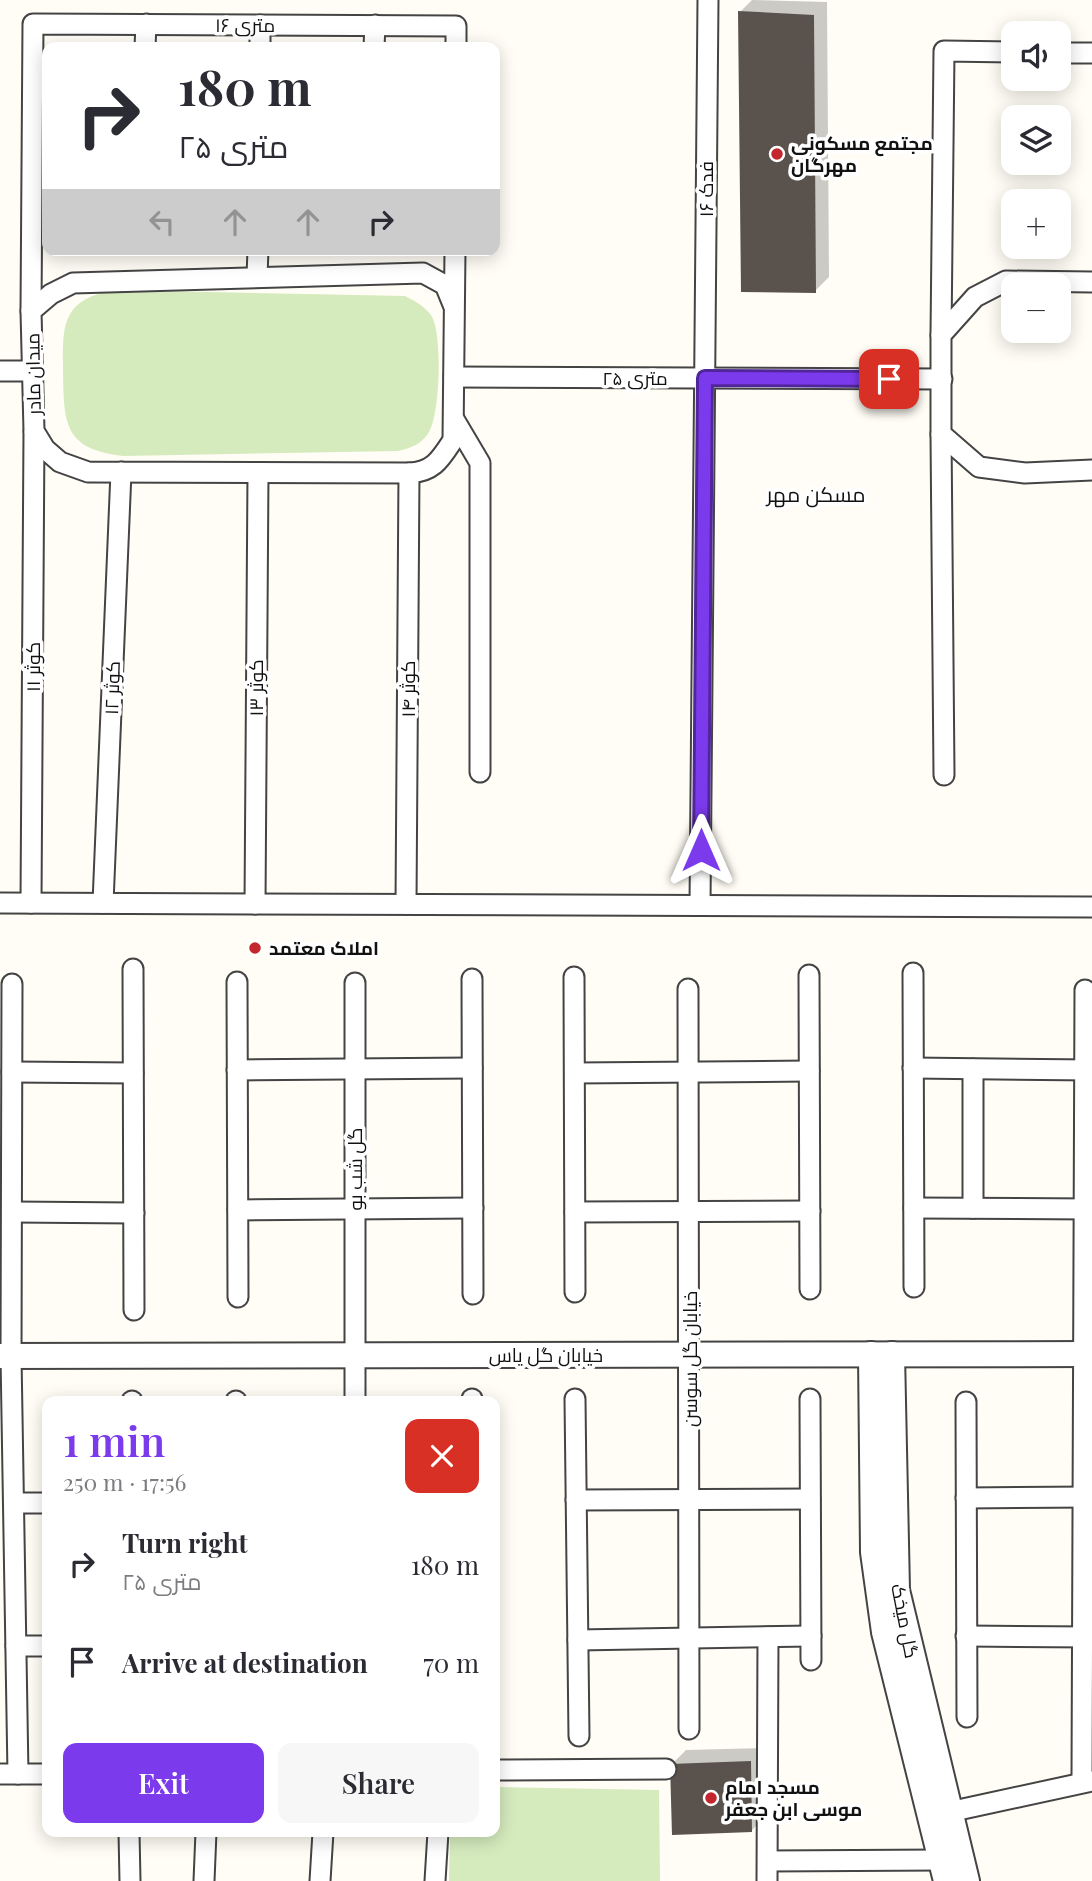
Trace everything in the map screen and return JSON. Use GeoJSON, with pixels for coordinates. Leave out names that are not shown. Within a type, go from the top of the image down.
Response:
{"type":"FeatureCollection","features":[{"type":"Feature","properties":{"kind":"street","name":"فدک ۱۶"},"geometry":{"type":"LineString","coordinates":[[700,905],[708,0]]}},
{"type":"Feature","properties":{"kind":"street","name":"۱۶ متری"},"geometry":{"type":"LineString","coordinates":[[31,311],[33,24],[456,26],[456,42]]}},
{"type":"Feature","properties":{"kind":"street"},"geometry":{"type":"LineString","coordinates":[[145,42],[146,24]]}},
{"type":"Feature","properties":{"kind":"street"},"geometry":{"type":"LineString","coordinates":[[260,25],[260,42]]}},
{"type":"Feature","properties":{"kind":"street"},"geometry":{"type":"LineString","coordinates":[[374,25],[374,42]]}},
{"type":"Feature","properties":{"kind":"street"},"geometry":{"type":"LineString","coordinates":[[944,775],[941,335],[944,51],[1001,52]]}},
{"type":"Feature","properties":{"kind":"street"},"geometry":{"type":"LineString","coordinates":[[1071,53],[1092,53]]}},
{"type":"Feature","properties":{"kind":"street"},"geometry":{"type":"LineString","coordinates":[[257,276],[258,256]]}},
{"type":"Feature","properties":{"kind":"street"},"geometry":{"type":"LineString","coordinates":[[454,307],[455,256]]}},
{"type":"Feature","properties":{"kind":"street","name":"میدان مادر"},"geometry":{"type":"LineString","coordinates":[[423,274],[445,285],[454,307],[453,440],[441,460],[428,470],[410,473],[88,472],[69,467],[52,456],[34,431],[31,311],[61,288],[86,280],[257,276],[423,274]]}},
{"type":"Feature","properties":{"kind":"street"},"geometry":{"type":"LineString","coordinates":[[941,335],[975,297],[1006,281],[1092,282]]}},
{"type":"Feature","properties":{"kind":"street"},"geometry":{"type":"LineString","coordinates":[[0,371],[33,371]]}},
{"type":"Feature","properties":{"kind":"street","name":"۲۵ متری"},"geometry":{"type":"LineString","coordinates":[[454,377],[942,379]]}},
{"type":"Feature","properties":{"kind":"street"},"geometry":{"type":"LineString","coordinates":[[453,418],[480,463],[480,772]]}},
{"type":"Feature","properties":{"kind":"street","name":"کوثر ۱۱"},"geometry":{"type":"LineString","coordinates":[[31,903],[34,431]]}},
{"type":"Feature","properties":{"kind":"street"},"geometry":{"type":"LineString","coordinates":[[941,434],[979,467],[1025,472],[1092,470]]}},
{"type":"Feature","properties":{"kind":"street","name":"کوثر ۱۲"},"geometry":{"type":"LineString","coordinates":[[103,903],[121,472]]}},
{"type":"Feature","properties":{"kind":"street","name":"کوثر ۱۳"},"geometry":{"type":"LineString","coordinates":[[255,904],[258,472]]}},
{"type":"Feature","properties":{"kind":"street","name":"کوثر ۱۴"},"geometry":{"type":"LineString","coordinates":[[406,904],[410,473]]}},
{"type":"Feature","properties":{"kind":"street"},"geometry":{"type":"LineString","coordinates":[[0,903],[1092,907]]}},
{"type":"Feature","properties":{"kind":"street"},"geometry":{"type":"LineString","coordinates":[[133,969],[134,1310]]}},
{"type":"Feature","properties":{"kind":"street"},"geometry":{"type":"LineString","coordinates":[[913,973],[914,1287]]}},
{"type":"Feature","properties":{"kind":"street"},"geometry":{"type":"LineString","coordinates":[[809,975],[810,1289]]}},
{"type":"Feature","properties":{"kind":"street"},"geometry":{"type":"LineString","coordinates":[[575,977],[575,1292]]}},
{"type":"Feature","properties":{"kind":"street"},"geometry":{"type":"LineString","coordinates":[[472,979],[473,1294]]}},
{"type":"Feature","properties":{"kind":"street"},"geometry":{"type":"LineString","coordinates":[[237,982],[238,1297]]}},
{"type":"Feature","properties":{"kind":"street","name":"گل شب بو"},"geometry":{"type":"LineString","coordinates":[[355,983],[355,1396]]}},
{"type":"Feature","properties":{"kind":"street"},"geometry":{"type":"LineString","coordinates":[[12,984],[12,1212],[6,1356],[14,1503],[16,1646],[9,1774],[42,1774]]}},
{"type":"Feature","properties":{"kind":"street","name":"خیابان گل سوسن"},"geometry":{"type":"LineString","coordinates":[[688,989],[690,1729]]}},
{"type":"Feature","properties":{"kind":"street"},"geometry":{"type":"LineString","coordinates":[[940,1815],[1087,1781],[1089,1070],[1085,990]]}},
{"type":"Feature","properties":{"kind":"street"},"geometry":{"type":"LineString","coordinates":[[237,1070],[472,1068]]}},
{"type":"Feature","properties":{"kind":"street"},"geometry":{"type":"LineString","coordinates":[[913,1068],[1089,1070]]}},
{"type":"Feature","properties":{"kind":"street"},"geometry":{"type":"LineString","coordinates":[[973,1069],[973,1209]]}},
{"type":"Feature","properties":{"kind":"street"},"geometry":{"type":"LineString","coordinates":[[575,1073],[809,1071]]}},
{"type":"Feature","properties":{"kind":"street"},"geometry":{"type":"LineString","coordinates":[[12,1072],[134,1073]]}},
{"type":"Feature","properties":{"kind":"street"},"geometry":{"type":"LineString","coordinates":[[238,1210],[473,1208]]}},
{"type":"Feature","properties":{"kind":"street"},"geometry":{"type":"LineString","coordinates":[[914,1208],[1088,1209]]}},
{"type":"Feature","properties":{"kind":"street"},"geometry":{"type":"LineString","coordinates":[[575,1212],[810,1211]]}},
{"type":"Feature","properties":{"kind":"street"},"geometry":{"type":"LineString","coordinates":[[12,1212],[134,1213]]}},
{"type":"Feature","properties":{"kind":"street","name":"گل میخک"},"geometry":{"type":"LineString","coordinates":[[882,1354],[877,1592],[884,1632],[940,1815],[967,1881]]}},
{"type":"Feature","properties":{"kind":"street","name":"خیابان گل یاس"},"geometry":{"type":"LineString","coordinates":[[6,1356],[1088,1354]]}},
{"type":"Feature","properties":{"kind":"street"},"geometry":{"type":"LineString","coordinates":[[575,1399],[579,1736]]}},
{"type":"Feature","properties":{"kind":"street"},"geometry":{"type":"LineString","coordinates":[[810,1399],[811,1660]]}},
{"type":"Feature","properties":{"kind":"street"},"geometry":{"type":"LineString","coordinates":[[966,1402],[967,1717]]}},
{"type":"Feature","properties":{"kind":"street"},"geometry":{"type":"LineString","coordinates":[[966,1498],[1088,1497]]}},
{"type":"Feature","properties":{"kind":"street"},"geometry":{"type":"LineString","coordinates":[[576,1500],[810,1499]]}},
{"type":"Feature","properties":{"kind":"street"},"geometry":{"type":"LineString","coordinates":[[14,1503],[42,1503]]}},
{"type":"Feature","properties":{"kind":"street"},"geometry":{"type":"LineString","coordinates":[[578,1640],[811,1636]]}},
{"type":"Feature","properties":{"kind":"street"},"geometry":{"type":"LineString","coordinates":[[966,1636],[1087,1637]]}},
{"type":"Feature","properties":{"kind":"street"},"geometry":{"type":"LineString","coordinates":[[767,1881],[768,1637]]}},
{"type":"Feature","properties":{"kind":"street"},"geometry":{"type":"LineString","coordinates":[[16,1646],[42,1646]]}},
{"type":"Feature","properties":{"kind":"street"},"geometry":{"type":"LineString","coordinates":[[500,1770],[666,1769]]}},
{"type":"Feature","properties":{"kind":"street","name":"گل میخک"},"geometry":{"type":"LineString","coordinates":[[940,1815],[943,1870]]}},
{"type":"Feature","properties":{"kind":"street"},"geometry":{"type":"LineString","coordinates":[[129,1837],[130,1881]]}},
{"type":"Feature","properties":{"kind":"street"},"geometry":{"type":"LineString","coordinates":[[204,1881],[206,1837]]}},
{"type":"Feature","properties":{"kind":"street"},"geometry":{"type":"LineString","coordinates":[[320,1881],[323,1837]]}},
{"type":"Feature","properties":{"kind":"street"},"geometry":{"type":"LineString","coordinates":[[435,1881],[438,1837]]}},
{"type":"Feature","properties":{"kind":"street"},"geometry":{"type":"LineString","coordinates":[[768,1861],[943,1870]]}},
{"type":"Feature","properties":{"kind":"green space"},"geometry":{"type":"Polygon","coordinates":[[[114,290],[405,296],[425,309],[435,324],[439,374],[433,423],[423,440],[398,451],[123,456],[89,447],[71,431],[64,406],[65,329],[68,318],[83,301],[114,290]]]}},
{"type":"Feature","properties":{"kind":"green space"},"geometry":{"type":"Polygon","coordinates":[[[500,1787],[659,1790],[660,1881],[449,1881],[450,1837],[500,1837],[500,1787]]]}},
{"type":"Feature","properties":{"kind":"building","name":"مجتمع مسکونی مهرگان"},"geometry":{"type":"Polygon","coordinates":[[[738,11],[814,15],[816,293],[741,292],[738,11]]]}},
{"type":"Feature","properties":{"kind":"building","name":"مسجد امام موسی ابن جعفر"},"geometry":{"type":"Polygon","coordinates":[[[751,1761],[752,1832],[672,1835],[670,1764],[751,1761]]]}},
{"type":"Feature","properties":{"kind":"place","name":"مجتمع مسکونی مهرگان"},"geometry":{"type":"Point","coordinates":[777,154]}},
{"type":"Feature","properties":{"kind":"place","name":"املاک معتمد"},"geometry":{"type":"Point","coordinates":[255,948]}},
{"type":"Feature","properties":{"kind":"place","name":"مسجد امام موسی ابن جعفر"},"geometry":{"type":"Point","coordinates":[711,1798]}},
{"type":"Feature","properties":{"kind":"district","name":"مسکن مهر"},"geometry":{"type":"Point","coordinates":[816,495]}},
{"type":"Feature","properties":{"kind":"route"},"geometry":{"type":"LineString","coordinates":[[701,850],[705,378],[889,379]]}}]}
